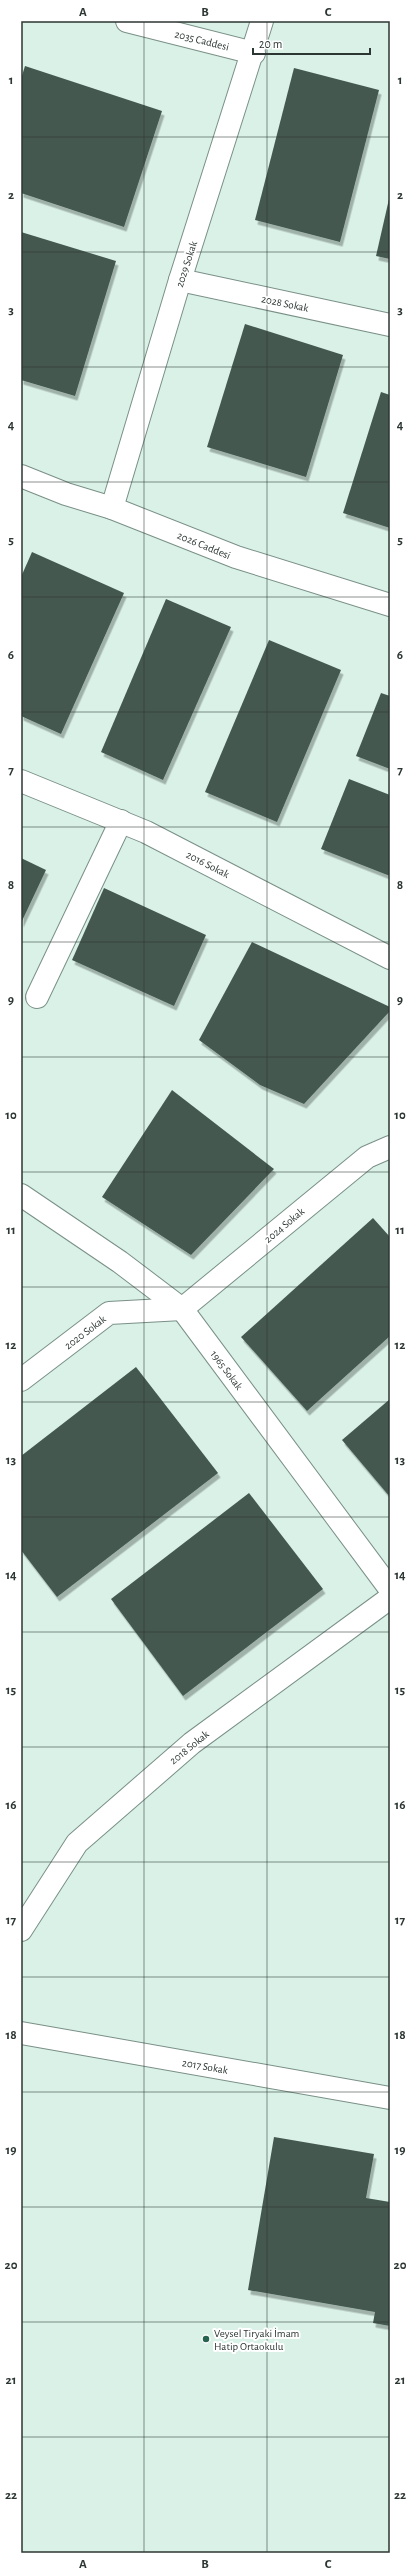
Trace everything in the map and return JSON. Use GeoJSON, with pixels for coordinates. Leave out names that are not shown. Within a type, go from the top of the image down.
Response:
{"type":"FeatureCollection","features":[{"type":"Feature","properties":{"kind":"street","name":"2035 Caddesi"},"geometry":{"type":"LineString","coordinates":[[127,21],[254,53]]}},
{"type":"Feature","properties":{"kind":"street","name":"2029 Sokak"},"geometry":{"type":"LineString","coordinates":[[112,508],[180,280],[254,53],[262,21]]}},
{"type":"Feature","properties":{"kind":"street","name":"2028 Sokak"},"geometry":{"type":"LineString","coordinates":[[180,280],[390,325]]}},
{"type":"Feature","properties":{"kind":"street","name":"2026 Caddesi"},"geometry":{"type":"LineString","coordinates":[[21,476],[66,494],[112,508],[236,557],[390,606]]}},
{"type":"Feature","properties":{"kind":"street","name":"2016 Sokak"},"geometry":{"type":"LineString","coordinates":[[21,781],[146,832],[390,958]]}},
{"type":"Feature","properties":{"kind":"street"},"geometry":{"type":"LineString","coordinates":[[37,998],[121,821]]}},
{"type":"Feature","properties":{"kind":"street","name":"2024 Sokak"},"geometry":{"type":"LineString","coordinates":[[182,1309],[367,1157],[390,1147]]}},
{"type":"Feature","properties":{"kind":"street","name":"1965 Sokak"},"geometry":{"type":"LineString","coordinates":[[21,1195],[120,1262],[182,1309],[390,1589]]}},
{"type":"Feature","properties":{"kind":"street","name":"2020 Sokak"},"geometry":{"type":"LineString","coordinates":[[21,1380],[109,1313],[182,1309]]}},
{"type":"Feature","properties":{"kind":"street","name":"2018 Sokak"},"geometry":{"type":"LineString","coordinates":[[21,1930],[77,1843],[192,1743],[390,1598]]}},
{"type":"Feature","properties":{"kind":"street","name":"2017 Sokak"},"geometry":{"type":"LineString","coordinates":[[21,2033],[390,2098]]}},
{"type":"Feature","properties":{"kind":"building"},"geometry":{"type":"Polygon","coordinates":[[[25,66],[162,111],[124,227],[21,193],[21,79],[25,66]]]}},
{"type":"Feature","properties":{"kind":"building"},"geometry":{"type":"Polygon","coordinates":[[[294,68],[379,90],[340,242],[255,220],[294,68]]]}},
{"type":"Feature","properties":{"kind":"building"},"geometry":{"type":"Polygon","coordinates":[[[390,199],[390,259],[376,256],[390,199]]]}},
{"type":"Feature","properties":{"kind":"building"},"geometry":{"type":"Polygon","coordinates":[[[21,232],[116,261],[75,396],[21,380],[21,232]]]}},
{"type":"Feature","properties":{"kind":"building"},"geometry":{"type":"Polygon","coordinates":[[[245,324],[343,355],[306,477],[207,447],[245,324]]]}},
{"type":"Feature","properties":{"kind":"building"},"geometry":{"type":"Polygon","coordinates":[[[381,392],[390,395],[390,528],[343,513],[381,392]]]}},
{"type":"Feature","properties":{"kind":"building"},"geometry":{"type":"Polygon","coordinates":[[[32,552],[124,593],[61,734],[21,716],[21,577],[32,552]]]}},
{"type":"Feature","properties":{"kind":"building"},"geometry":{"type":"Polygon","coordinates":[[[166,599],[231,627],[163,780],[101,752],[166,599]]]}},
{"type":"Feature","properties":{"kind":"building"},"geometry":{"type":"Polygon","coordinates":[[[269,640],[341,670],[277,822],[205,792],[269,640]]]}},
{"type":"Feature","properties":{"kind":"building"},"geometry":{"type":"Polygon","coordinates":[[[381,693],[390,696],[390,769],[356,756],[381,693]]]}},
{"type":"Feature","properties":{"kind":"building"},"geometry":{"type":"Polygon","coordinates":[[[349,779],[390,795],[390,876],[321,849],[349,779]]]}},
{"type":"Feature","properties":{"kind":"building"},"geometry":{"type":"Polygon","coordinates":[[[21,858],[46,870],[21,923],[21,858]]]}},
{"type":"Feature","properties":{"kind":"building"},"geometry":{"type":"Polygon","coordinates":[[[104,888],[206,935],[174,1006],[72,960],[104,888]]]}},
{"type":"Feature","properties":{"kind":"building"},"geometry":{"type":"Polygon","coordinates":[[[252,942],[390,1007],[390,1011],[304,1104],[260,1085],[199,1040],[252,942]]]}},
{"type":"Feature","properties":{"kind":"building"},"geometry":{"type":"Polygon","coordinates":[[[172,1090],[274,1169],[191,1255],[102,1197],[172,1090]]]}},
{"type":"Feature","properties":{"kind":"building"},"geometry":{"type":"Polygon","coordinates":[[[373,1218],[390,1237],[390,1336],[307,1411],[241,1337],[373,1218]]]}},
{"type":"Feature","properties":{"kind":"building"},"geometry":{"type":"Polygon","coordinates":[[[136,1367],[218,1473],[57,1597],[21,1550],[21,1456],[136,1367]]]}},
{"type":"Feature","properties":{"kind":"building"},"geometry":{"type":"Polygon","coordinates":[[[390,1399],[390,1497],[342,1440],[390,1399]]]}},
{"type":"Feature","properties":{"kind":"building"},"geometry":{"type":"Polygon","coordinates":[[[249,1493],[323,1589],[183,1696],[111,1599],[249,1493]]]}},
{"type":"Feature","properties":{"kind":"building"},"geometry":{"type":"Polygon","coordinates":[[[274,2137],[374,2154],[366,2198],[390,2202],[390,2326],[373,2323],[375,2312],[248,2290],[274,2137]]]}},
{"type":"Feature","properties":{"kind":"place","name":"Veysel Tiryaki İmam Hatip Ortaokulu"},"geometry":{"type":"Point","coordinates":[206,2339]}}]}
